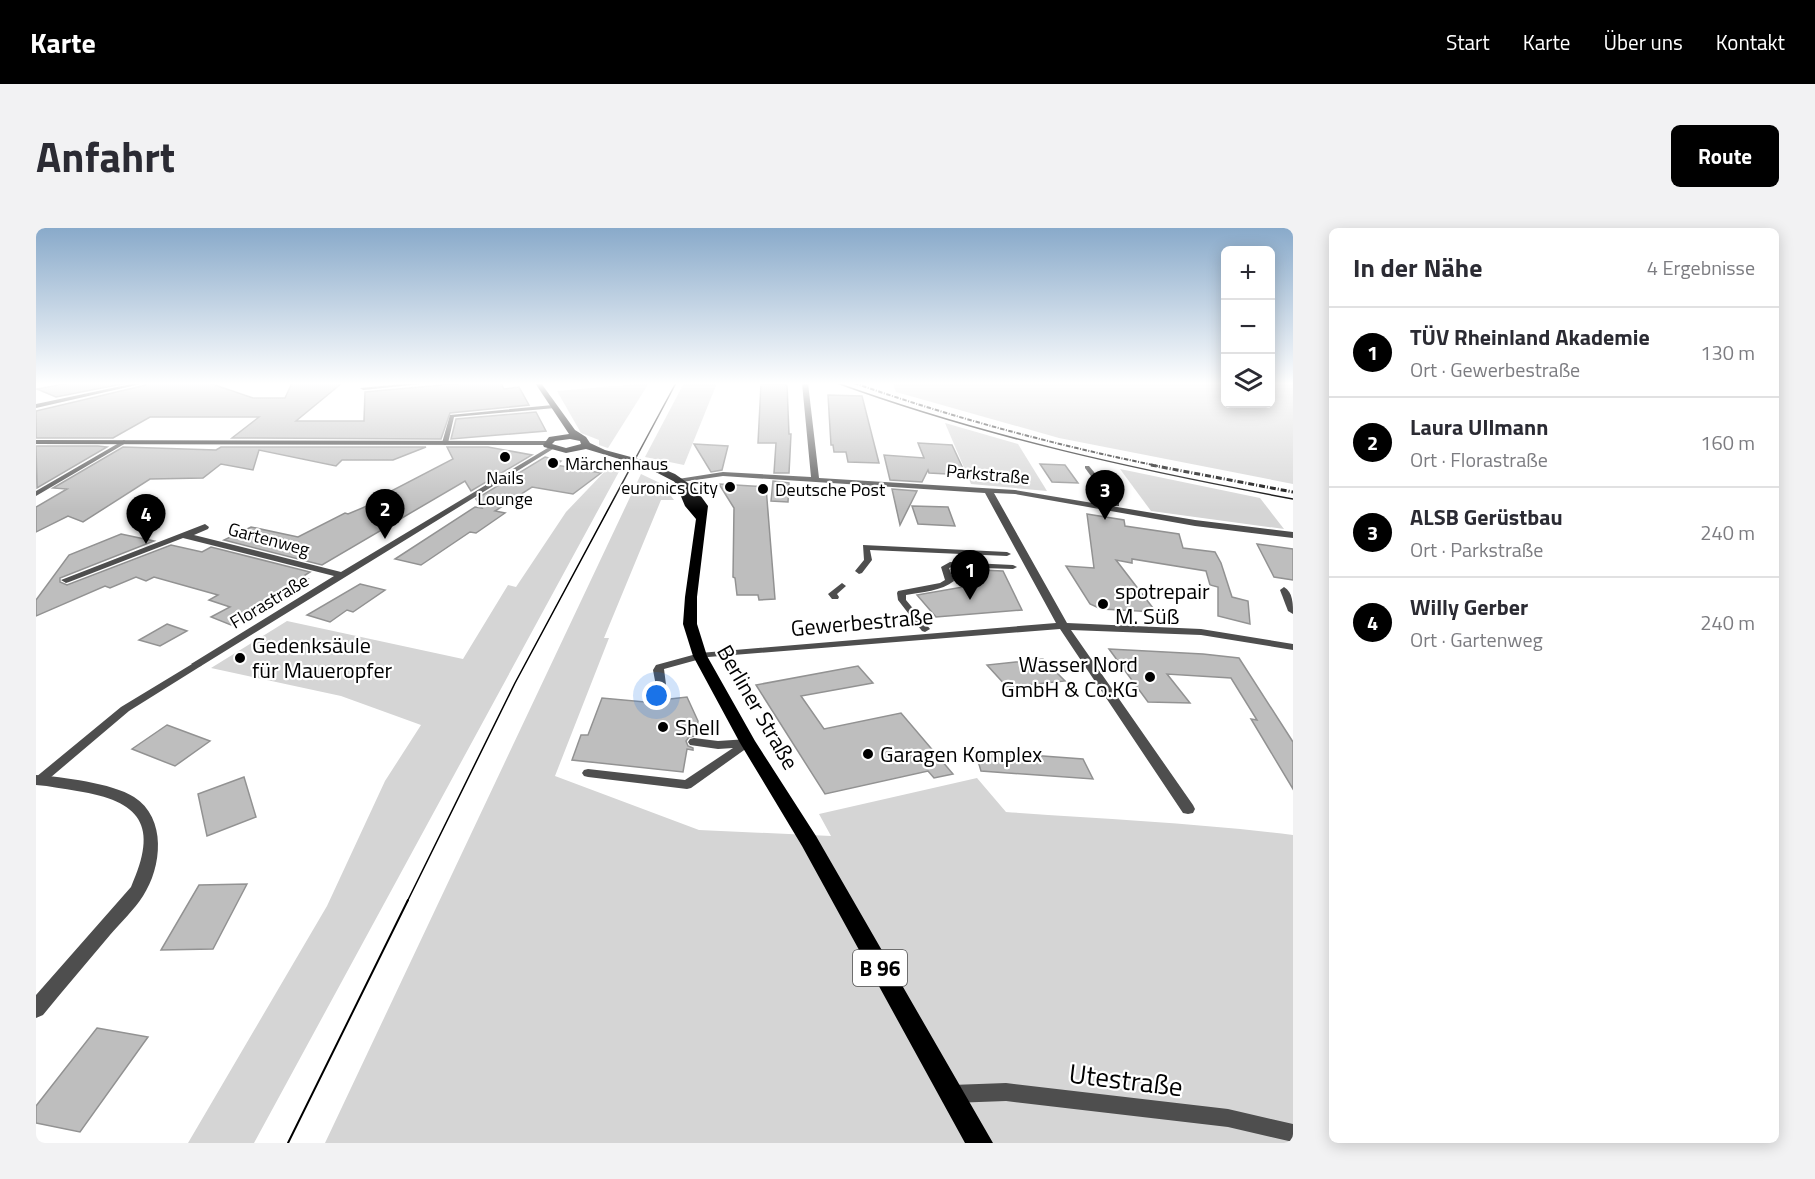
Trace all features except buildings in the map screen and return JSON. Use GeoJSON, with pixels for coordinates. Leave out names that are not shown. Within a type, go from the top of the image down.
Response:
{"type":"FeatureCollection","features":[{"type":"Feature","properties":{"kind":"main road"},"geometry":{"type":"LineString","coordinates":[[549,446],[560,432],[558,426]]}},
{"type":"Feature","properties":{"kind":"main road"},"geometry":{"type":"LineString","coordinates":[[568,426],[573,434],[593,449],[636,460],[679,482]]}},
{"type":"Feature","properties":{"kind":"main road"},"geometry":{"type":"LineString","coordinates":[[556,438],[578,437]]}},
{"type":"Feature","properties":{"kind":"main road"},"geometry":{"type":"LineString","coordinates":[[36,442],[446,443],[549,446],[649,466]]}},
{"type":"Feature","properties":{"kind":"main road"},"geometry":{"type":"LineString","coordinates":[[569,450],[586,445]]}},
{"type":"Feature","properties":{"kind":"main road","name":"Berliner Straße"},"geometry":{"type":"LineString","coordinates":[[679,482],[690,507],[700,517],[690,624],[700,656],[748,743],[809,841],[952,1094]]}},
{"type":"Feature","properties":{"kind":"main road","name":"B 96"},"geometry":{"type":"LineString","coordinates":[[952,1094],[980,1143]]}},
{"type":"Feature","properties":{"kind":"street"},"geometry":{"type":"LineString","coordinates":[[809,426],[814,479]]}},
{"type":"Feature","properties":{"kind":"street"},"geometry":{"type":"LineString","coordinates":[[36,494],[124,442]]}},
{"type":"Feature","properties":{"kind":"street","name":"Florastraße"},"geometry":{"type":"LineString","coordinates":[[193,666],[549,446]]}},
{"type":"Feature","properties":{"kind":"street","name":"Parkstraße"},"geometry":{"type":"LineString","coordinates":[[679,482],[718,474],[988,490],[1045,496],[1195,523],[1293,535]]}},
{"type":"Feature","properties":{"kind":"street"},"geometry":{"type":"LineString","coordinates":[[988,490],[1063,626],[1188,809]]}},
{"type":"Feature","properties":{"kind":"street","name":"Gartenweg"},"geometry":{"type":"LineString","coordinates":[[66,580],[173,537],[187,535],[205,527]]}},
{"type":"Feature","properties":{"kind":"street","name":"Gartenweg"},"geometry":{"type":"LineString","coordinates":[[187,535],[342,575]]}},
{"type":"Feature","properties":{"kind":"street","name":"Gewerbestraße"},"geometry":{"type":"LineString","coordinates":[[700,656],[1063,626],[1204,632],[1293,647]]}},
{"type":"Feature","properties":{"kind":"street"},"geometry":{"type":"LineString","coordinates":[[36,1009],[137,891],[147,870],[151,852],[151,836],[146,819],[132,803],[111,793],[38,780]]}},
{"type":"Feature","properties":{"kind":"lane"},"geometry":{"type":"LineString","coordinates":[[446,443],[450,426]]}},
{"type":"Feature","properties":{"kind":"lane"},"geometry":{"type":"LineString","coordinates":[[1087,467],[1116,504]]}},
{"type":"Feature","properties":{"kind":"lane"},"geometry":{"type":"LineString","coordinates":[[859,572],[868,560],[866,547],[1006,554]]}},
{"type":"Feature","properties":{"kind":"lane"},"geometry":{"type":"LineString","coordinates":[[925,629],[902,600],[901,593],[943,585],[950,581],[945,567],[950,564],[1013,567]]}},
{"type":"Feature","properties":{"kind":"lane"},"geometry":{"type":"LineString","coordinates":[[835,597],[832,594],[842,586]]}},
{"type":"Feature","properties":{"kind":"lane"},"geometry":{"type":"LineString","coordinates":[[1284,590],[1293,611]]}},
{"type":"Feature","properties":{"kind":"lane"},"geometry":{"type":"LineString","coordinates":[[663,700],[658,670],[660,666],[700,656]]}},
{"type":"Feature","properties":{"kind":"lane"},"geometry":{"type":"LineString","coordinates":[[38,780],[125,709],[193,666]]}},
{"type":"Feature","properties":{"kind":"lane"},"geometry":{"type":"LineString","coordinates":[[694,742],[718,745],[748,743]]}},
{"type":"Feature","properties":{"kind":"lane"},"geometry":{"type":"LineString","coordinates":[[588,773],[687,785],[748,743]]}},
{"type":"Feature","properties":{"kind":"lane","name":"Utestraße"},"geometry":{"type":"LineString","coordinates":[[952,1094],[1006,1092],[1228,1118],[1293,1132]]}},
{"type":"Feature","properties":{"kind":"shaded area"},"geometry":{"type":"Polygon","coordinates":[[[577,426],[622,426],[608,448],[599,445],[599,440],[581,433],[577,426]]]}},
{"type":"Feature","properties":{"kind":"shaded area"},"geometry":{"type":"Polygon","coordinates":[[[661,426],[700,426],[684,465],[645,457],[661,426]]]}},
{"type":"Feature","properties":{"kind":"shaded area"},"geometry":{"type":"Polygon","coordinates":[[[946,426],[954,426],[1018,444],[1047,491],[971,484],[946,426]]]}},
{"type":"Feature","properties":{"kind":"shaded area"},"geometry":{"type":"Polygon","coordinates":[[[1015,426],[1293,426],[1293,484],[1059,438],[1015,426]]]}},
{"type":"Feature","properties":{"kind":"shaded area"},"geometry":{"type":"Polygon","coordinates":[[[609,467],[621,468],[254,1143],[188,1143],[327,906],[385,781],[421,725],[341,696],[211,668],[287,621],[463,659],[508,585],[516,587],[566,512],[609,467]]]}},
{"type":"Feature","properties":{"kind":"shaded area"},"geometry":{"type":"Polygon","coordinates":[[[1120,469],[1260,498],[1284,529],[1151,511],[1120,469]]]}},
{"type":"Feature","properties":{"kind":"shaded area"},"geometry":{"type":"Polygon","coordinates":[[[641,474],[662,484],[674,500],[661,500],[604,638],[609,638],[555,776],[699,830],[831,836],[819,814],[977,778],[1006,812],[1186,824],[1293,835],[1293,1143],[325,1143],[641,474]]]}},
{"type":"Feature","properties":{"kind":"tram line"},"geometry":{"type":"LineString","coordinates":[[407,902],[515,683],[653,426]]}},
{"type":"Feature","properties":{"kind":"tram line"},"geometry":{"type":"LineString","coordinates":[[969,426],[1120,464],[1293,499]]}},
{"type":"Feature","properties":{"kind":"tram line"},"geometry":{"type":"LineString","coordinates":[[288,1143],[408,900]]}},
{"type":"Feature","properties":{"kind":"railway"},"geometry":{"type":"LineString","coordinates":[[990,426],[1158,466]]}},
{"type":"Feature","properties":{"kind":"railway"},"geometry":{"type":"LineString","coordinates":[[1151,465],[1293,492]]}},
{"type":"Feature","properties":{"kind":"place","name":"Nails Lounge"},"geometry":{"type":"Point","coordinates":[505,457]}},
{"type":"Feature","properties":{"kind":"place","name":"Märchenhaus"},"geometry":{"type":"Point","coordinates":[553,463]}},
{"type":"Feature","properties":{"kind":"place","name":"euronics City"},"geometry":{"type":"Point","coordinates":[730,487]}},
{"type":"Feature","properties":{"kind":"place","name":"Deutsche Post"},"geometry":{"type":"Point","coordinates":[763,489]}},
{"type":"Feature","properties":{"kind":"place","name":"ALSB Gerüstbau"},"geometry":{"type":"Point","coordinates":[1105,520]}},
{"type":"Feature","properties":{"kind":"place","name":"Laura Ullmann"},"geometry":{"type":"Point","coordinates":[385,539]}},
{"type":"Feature","properties":{"kind":"place","name":"Willy Gerber"},"geometry":{"type":"Point","coordinates":[146,544]}},
{"type":"Feature","properties":{"kind":"place","name":"TÜV Rheinland Akademie"},"geometry":{"type":"Point","coordinates":[970,600]}},
{"type":"Feature","properties":{"kind":"place","name":"spotrepair M. Süß"},"geometry":{"type":"Point","coordinates":[1103,604]}},
{"type":"Feature","properties":{"kind":"place","name":"Gedenksäule für Maueropfer"},"geometry":{"type":"Point","coordinates":[240,658]}},
{"type":"Feature","properties":{"kind":"place","name":"Wasser Nord GmbH & Co.KG"},"geometry":{"type":"Point","coordinates":[1150,677]}},
{"type":"Feature","properties":{"kind":"place","name":"Shell"},"geometry":{"type":"Point","coordinates":[663,727]}},
{"type":"Feature","properties":{"kind":"place","name":"Garagen Komplex"},"geometry":{"type":"Point","coordinates":[868,754]}}]}
